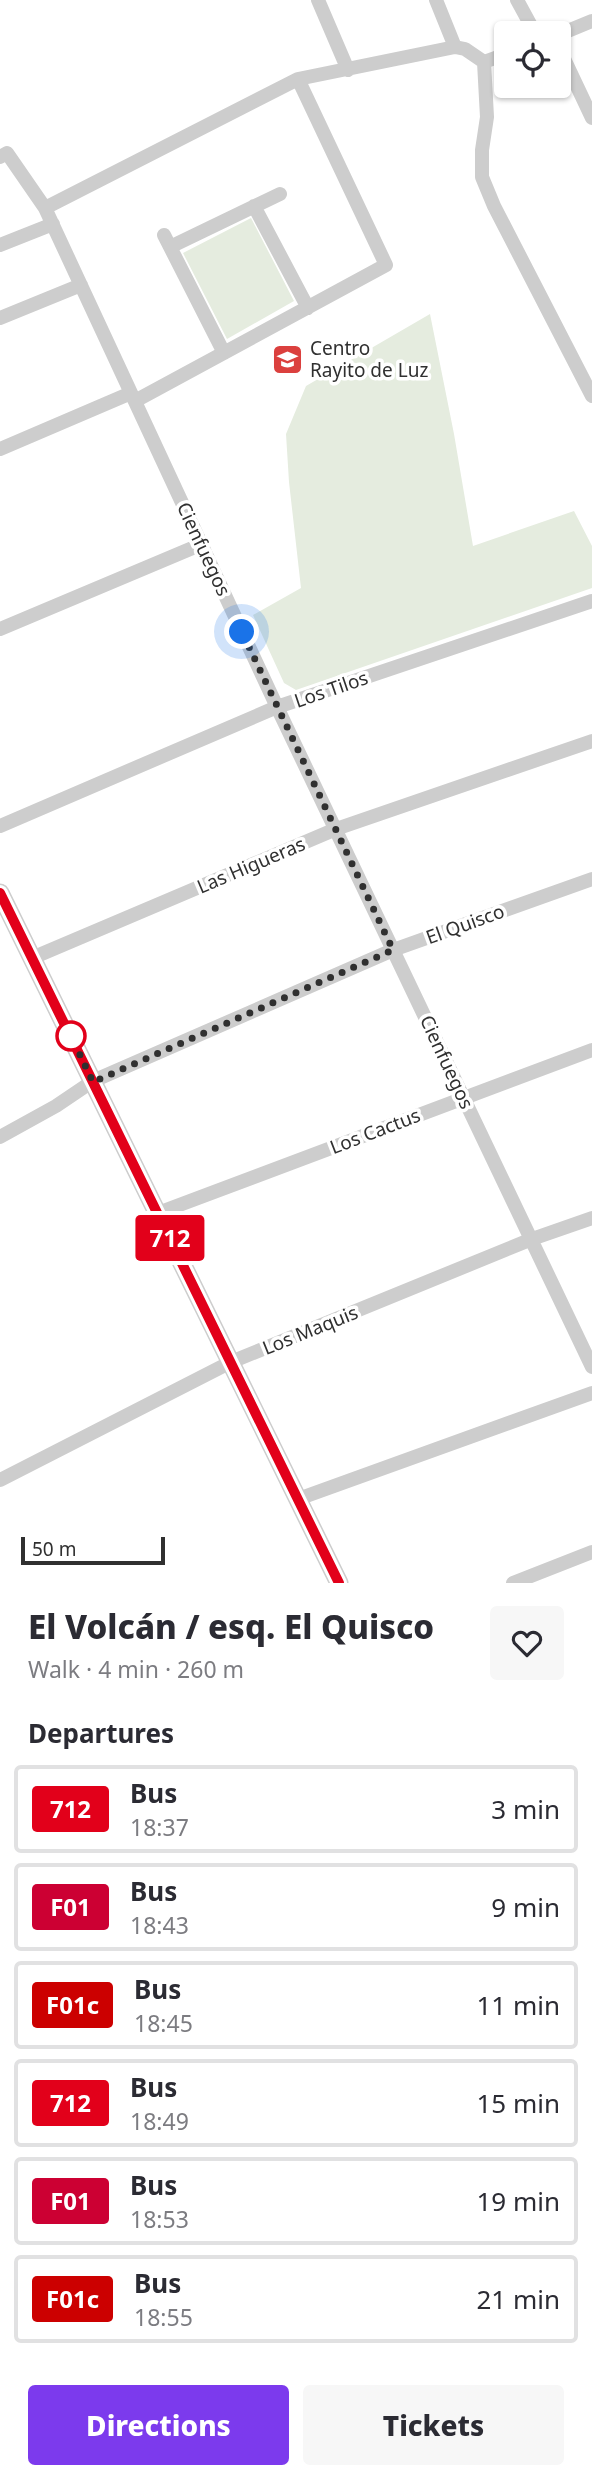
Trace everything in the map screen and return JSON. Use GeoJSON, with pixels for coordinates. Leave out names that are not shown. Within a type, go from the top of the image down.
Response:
{"type":"FeatureCollection","features":[{"type":"Feature","properties":{"kind":"street"},"geometry":{"type":"LineString","coordinates":[[318,0],[348,70]]}},
{"type":"Feature","properties":{"kind":"street"},"geometry":{"type":"LineString","coordinates":[[436,0],[455,47]]}},
{"type":"Feature","properties":{"kind":"street"},"geometry":{"type":"LineString","coordinates":[[517,0],[528,21]]}},
{"type":"Feature","properties":{"kind":"street"},"geometry":{"type":"LineString","coordinates":[[571,29],[592,21]]}},
{"type":"Feature","properties":{"kind":"street"},"geometry":{"type":"LineString","coordinates":[[46,208],[298,79],[455,47],[465,49],[484,62]]}},
{"type":"Feature","properties":{"kind":"street"},"geometry":{"type":"LineString","coordinates":[[484,62],[494,58]]}},
{"type":"Feature","properties":{"kind":"street"},"geometry":{"type":"LineString","coordinates":[[484,62],[487,117],[482,150],[482,177],[494,206],[587,374],[592,396]]}},
{"type":"Feature","properties":{"kind":"street"},"geometry":{"type":"LineString","coordinates":[[571,74],[592,118]]}},
{"type":"Feature","properties":{"kind":"street"},"geometry":{"type":"LineString","coordinates":[[0,449],[133,397],[223,353],[386,265],[298,79]]}},
{"type":"Feature","properties":{"kind":"street","name":"Cienfuegos"},"geometry":{"type":"LineString","coordinates":[[4,155],[46,208],[277,707],[592,1367]]}},
{"type":"Feature","properties":{"kind":"street"},"geometry":{"type":"LineString","coordinates":[[223,353],[167,241],[280,194]]}},
{"type":"Feature","properties":{"kind":"street"},"geometry":{"type":"LineString","coordinates":[[254,206],[308,308]]}},
{"type":"Feature","properties":{"kind":"street"},"geometry":{"type":"LineString","coordinates":[[0,246],[53,224]]}},
{"type":"Feature","properties":{"kind":"street"},"geometry":{"type":"LineString","coordinates":[[0,318],[81,285]]}},
{"type":"Feature","properties":{"kind":"street"},"geometry":{"type":"LineString","coordinates":[[0,629],[202,544]]}},
{"type":"Feature","properties":{"kind":"street","name":"Los Tilos"},"geometry":{"type":"LineString","coordinates":[[0,826],[277,707],[592,601]]}},
{"type":"Feature","properties":{"kind":"street","name":"Las Higueras"},"geometry":{"type":"LineString","coordinates":[[32,958],[336,829],[592,741]]}},
{"type":"Feature","properties":{"kind":"street","name":"El Quisco"},"geometry":{"type":"LineString","coordinates":[[0,1137],[93,1082],[393,950],[592,879]]}},
{"type":"Feature","properties":{"kind":"street"},"geometry":{"type":"LineString","coordinates":[[0,893],[339,1583]]}},
{"type":"Feature","properties":{"kind":"street","name":"Los Cactus"},"geometry":{"type":"LineString","coordinates":[[158,1213],[592,1050]]}},
{"type":"Feature","properties":{"kind":"street","name":"Los Maquis"},"geometry":{"type":"LineString","coordinates":[[0,1480],[231,1362],[532,1239],[592,1218]]}},
{"type":"Feature","properties":{"kind":"street"},"geometry":{"type":"LineString","coordinates":[[298,1499],[592,1394]]}},
{"type":"Feature","properties":{"kind":"street"},"geometry":{"type":"LineString","coordinates":[[513,1583],[592,1552]]}},
{"type":"Feature","properties":{"kind":"shaded area"},"geometry":{"type":"Polygon","coordinates":[[[251,218],[294,301],[227,339],[183,253],[251,218]]]}},
{"type":"Feature","properties":{"kind":"shaded area"},"geometry":{"type":"Polygon","coordinates":[[[430,314],[473,546],[574,511],[592,546],[592,588],[296,690],[284,683],[253,615],[301,588],[286,434],[306,386],[430,314]]]}},
{"type":"Feature","properties":{"kind":"bus line","name":"712"},"geometry":{"type":"LineString","coordinates":[[0,893],[339,1583]]}},
{"type":"Feature","properties":{"kind":"place","name":"Centro Rayito de Luz"},"geometry":{"type":"Point","coordinates":[287,359]}},
{"type":"Feature","properties":{"kind":"route"},"geometry":{"type":"LineString","coordinates":[[71,1036],[70,1034],[93,1082],[393,950],[242,632]]}}]}
